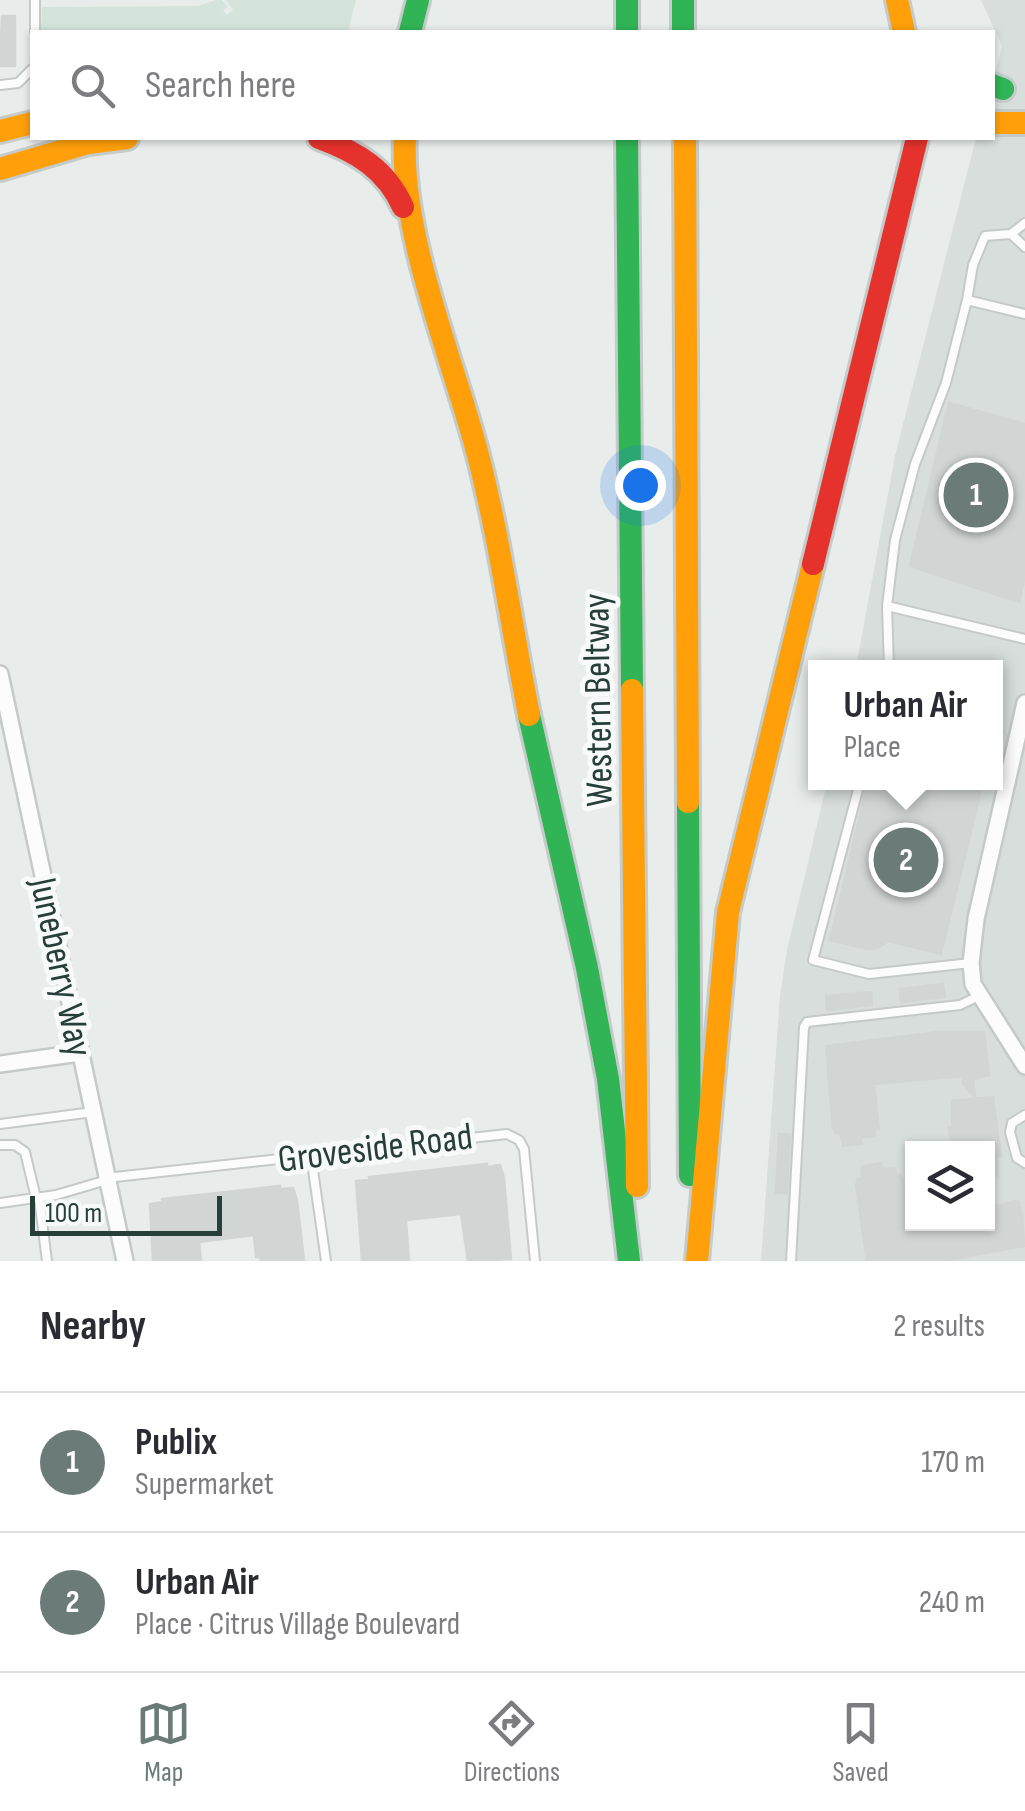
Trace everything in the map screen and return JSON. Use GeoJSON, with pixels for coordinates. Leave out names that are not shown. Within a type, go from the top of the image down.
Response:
{"type":"FeatureCollection","features":[{"type":"Feature","properties":{"kind":"main road"},"geometry":{"type":"LineString","coordinates":[[410,30],[418,0]]}},
{"type":"Feature","properties":{"kind":"main road"},"geometry":{"type":"LineString","coordinates":[[627,0],[627,30]]}},
{"type":"Feature","properties":{"kind":"main road"},"geometry":{"type":"LineString","coordinates":[[683,0],[684,30]]}},
{"type":"Feature","properties":{"kind":"main road"},"geometry":{"type":"LineString","coordinates":[[898,2],[904,30]]}},
{"type":"Feature","properties":{"kind":"main road"},"geometry":{"type":"LineString","coordinates":[[898,2],[913,30]]}},
{"type":"Feature","properties":{"kind":"main road"},"geometry":{"type":"LineString","coordinates":[[995,123],[1025,123]]}},
{"type":"Feature","properties":{"kind":"main road"},"geometry":{"type":"LineString","coordinates":[[0,132],[30,124]]}},
{"type":"Feature","properties":{"kind":"main road"},"geometry":{"type":"LineString","coordinates":[[0,169],[73,147],[115,140]]}},
{"type":"Feature","properties":{"kind":"main road"},"geometry":{"type":"LineString","coordinates":[[325,140],[360,154],[384,174],[397,192],[416,241],[476,448],[538,761],[608,1080],[629,1261]]}},
{"type":"Feature","properties":{"kind":"main road"},"geometry":{"type":"LineString","coordinates":[[405,140],[403,165],[416,241]]}},
{"type":"Feature","properties":{"kind":"main road","name":"Western Beltway"},"geometry":{"type":"LineString","coordinates":[[628,140],[638,1261]]}},
{"type":"Feature","properties":{"kind":"main road"},"geometry":{"type":"LineString","coordinates":[[684,140],[694,1261]]}},
{"type":"Feature","properties":{"kind":"main road"},"geometry":{"type":"LineString","coordinates":[[694,1261],[709,1142],[716,994],[728,912],[916,140]]}},
{"type":"Feature","properties":{"kind":"street","name":"Juneberry Way"},"geometry":{"type":"LineString","coordinates":[[0,674],[124,1261]]}},
{"type":"Feature","properties":{"kind":"street"},"geometry":{"type":"LineString","coordinates":[[1025,704],[976,920],[970,963],[980,996],[1020,1045],[1025,1066]]}},
{"type":"Feature","properties":{"kind":"street"},"geometry":{"type":"LineString","coordinates":[[0,1064],[80,1053]]}},
{"type":"Feature","properties":{"kind":"lane"},"geometry":{"type":"LineString","coordinates":[[35,0],[35,30]]}},
{"type":"Feature","properties":{"kind":"lane"},"geometry":{"type":"LineString","coordinates":[[0,85],[18,83],[30,71]]}},
{"type":"Feature","properties":{"kind":"lane"},"geometry":{"type":"LineString","coordinates":[[889,660],[887,606],[895,540],[916,464],[946,383],[972,265],[985,236],[1011,234],[1025,224]]}},
{"type":"Feature","properties":{"kind":"lane"},"geometry":{"type":"LineString","coordinates":[[1011,234],[1025,247]]}},
{"type":"Feature","properties":{"kind":"lane"},"geometry":{"type":"LineString","coordinates":[[967,300],[1025,314]]}},
{"type":"Feature","properties":{"kind":"lane"},"geometry":{"type":"LineString","coordinates":[[887,606],[1025,639]]}},
{"type":"Feature","properties":{"kind":"lane"},"geometry":{"type":"LineString","coordinates":[[858,790],[813,960],[869,974],[970,963]]}},
{"type":"Feature","properties":{"kind":"lane"},"geometry":{"type":"LineString","coordinates":[[791,1261],[804,1027],[808,1022],[960,1005],[980,996]]}},
{"type":"Feature","properties":{"kind":"lane"},"geometry":{"type":"LineString","coordinates":[[0,1124],[92,1112]]}},
{"type":"Feature","properties":{"kind":"lane"},"geometry":{"type":"LineString","coordinates":[[1025,1115],[1012,1123],[1010,1132],[1017,1158],[1025,1163]]}},
{"type":"Feature","properties":{"kind":"lane","name":"Groveside Road"},"geometry":{"type":"LineString","coordinates":[[0,1203],[38,1198],[107,1179],[492,1133],[511,1135],[524,1148],[534,1261]]}},
{"type":"Feature","properties":{"kind":"lane"},"geometry":{"type":"LineString","coordinates":[[0,1145],[18,1146],[26,1154],[38,1198],[46,1261]]}},
{"type":"Feature","properties":{"kind":"lane"},"geometry":{"type":"LineString","coordinates":[[311,1156],[326,1261]]}},
{"type":"Feature","properties":{"kind":"shaded area"},"geometry":{"type":"Polygon","coordinates":[[[222,0],[228,7],[223,10],[227,15],[233,10],[226,0],[356,0],[348,30],[41,30],[42,7],[198,6],[222,0]]]}},
{"type":"Feature","properties":{"kind":"shaded area"},"geometry":{"type":"Polygon","coordinates":[[[981,0],[1025,0],[1025,1261],[761,1261],[780,996],[787,950],[825,790],[1003,790],[1003,660],[857,660],[895,456],[975,140],[995,140],[995,73],[1002,46],[981,0]]]}},
{"type":"Feature","properties":{"kind":"building"},"geometry":{"type":"Polygon","coordinates":[[[2,16],[15,16],[15,66],[0,66],[2,16]]]}},
{"type":"Feature","properties":{"kind":"building"},"geometry":{"type":"Polygon","coordinates":[[[949,403],[1025,424],[1025,577],[1019,602],[910,566],[949,403]]]}},
{"type":"Feature","properties":{"kind":"building"},"geometry":{"type":"Polygon","coordinates":[[[866,790],[981,790],[941,954],[888,941],[868,949],[830,940],[866,790]]]}},
{"type":"Feature","properties":{"kind":"building"},"geometry":{"type":"Polygon","coordinates":[[[943,984],[945,997],[901,1002],[900,989],[943,984]]]}},
{"type":"Feature","properties":{"kind":"building"},"geometry":{"type":"Polygon","coordinates":[[[871,992],[872,1005],[827,1010],[826,996],[871,992]]]}},
{"type":"Feature","properties":{"kind":"building"},"geometry":{"type":"Polygon","coordinates":[[[938,1032],[984,1032],[989,1075],[973,1079],[975,1097],[963,1084],[962,1076],[874,1084],[879,1129],[875,1129],[875,1136],[861,1137],[862,1144],[843,1146],[840,1133],[836,1134],[833,1128],[826,1046],[938,1032]]]}},
{"type":"Feature","properties":{"kind":"building"},"geometry":{"type":"Polygon","coordinates":[[[993,1097],[1001,1157],[997,1157],[998,1177],[995,1177],[995,1141],[950,1141],[952,1101],[993,1097]]]}},
{"type":"Feature","properties":{"kind":"building"},"geometry":{"type":"Polygon","coordinates":[[[779,1134],[790,1135],[787,1193],[776,1193],[779,1134]]]}},
{"type":"Feature","properties":{"kind":"building"},"geometry":{"type":"Polygon","coordinates":[[[881,1163],[882,1169],[895,1168],[896,1174],[900,1174],[905,1231],[995,1231],[995,1206],[1015,1201],[1019,1202],[1022,1215],[1024,1246],[942,1261],[867,1261],[856,1185],[862,1179],[862,1166],[881,1163]]]}},
{"type":"Feature","properties":{"kind":"building"},"geometry":{"type":"Polygon","coordinates":[[[500,1165],[504,1178],[511,1259],[468,1261],[461,1214],[406,1220],[409,1261],[362,1261],[356,1181],[500,1165]]]}},
{"type":"Feature","properties":{"kind":"building"},"geometry":{"type":"Polygon","coordinates":[[[280,1186],[293,1188],[297,1200],[304,1261],[261,1261],[256,1257],[254,1235],[199,1242],[201,1261],[153,1260],[150,1204],[163,1202],[162,1199],[280,1186]]]}},
{"type":"Feature","properties":{"kind":"traffic: fast"},"geometry":{"type":"LineString","coordinates":[[410,30],[418,0]]}},
{"type":"Feature","properties":{"kind":"traffic: fast"},"geometry":{"type":"LineString","coordinates":[[627,0],[627,30]]}},
{"type":"Feature","properties":{"kind":"traffic: fast"},"geometry":{"type":"LineString","coordinates":[[683,0],[683,30]]}},
{"type":"Feature","properties":{"kind":"traffic: fast"},"geometry":{"type":"LineString","coordinates":[[995,86],[1003,89]]}},
{"type":"Feature","properties":{"kind":"traffic: fast"},"geometry":{"type":"LineString","coordinates":[[627,140],[632,690]]}},
{"type":"Feature","properties":{"kind":"traffic: fast"},"geometry":{"type":"LineString","coordinates":[[529,715],[587,968],[608,1079],[629,1261]]}},
{"type":"Feature","properties":{"kind":"traffic: fast"},"geometry":{"type":"LineString","coordinates":[[688,802],[690,1175]]}},
{"type":"Feature","properties":{"kind":"traffic: slow"},"geometry":{"type":"LineString","coordinates":[[897,0],[904,30]]}},
{"type":"Feature","properties":{"kind":"traffic: slow"},"geometry":{"type":"LineString","coordinates":[[995,123],[1025,123]]}},
{"type":"Feature","properties":{"kind":"traffic: slow"},"geometry":{"type":"LineString","coordinates":[[0,131],[30,124]]}},
{"type":"Feature","properties":{"kind":"traffic: slow"},"geometry":{"type":"LineString","coordinates":[[0,169],[111,140]]}},
{"type":"Feature","properties":{"kind":"traffic: slow"},"geometry":{"type":"LineString","coordinates":[[405,140],[410,212],[418,252],[483,477],[529,715]]}},
{"type":"Feature","properties":{"kind":"traffic: slow"},"geometry":{"type":"LineString","coordinates":[[685,140],[688,802]]}},
{"type":"Feature","properties":{"kind":"traffic: slow"},"geometry":{"type":"LineString","coordinates":[[697,1261],[728,912],[813,564]]}},
{"type":"Feature","properties":{"kind":"traffic: slow"},"geometry":{"type":"LineString","coordinates":[[632,690],[637,1186]]}},
{"type":"Feature","properties":{"kind":"traffic: jam"},"geometry":{"type":"LineString","coordinates":[[324,140],[369,163],[388,182],[403,207]]}},
{"type":"Feature","properties":{"kind":"traffic: jam"},"geometry":{"type":"LineString","coordinates":[[813,564],[917,140]]}},
{"type":"Feature","properties":{"kind":"place","name":"Publix"},"geometry":{"type":"Point","coordinates":[976,495]}},
{"type":"Feature","properties":{"kind":"place","name":"Urban Air"},"geometry":{"type":"Point","coordinates":[906,860]}}]}
